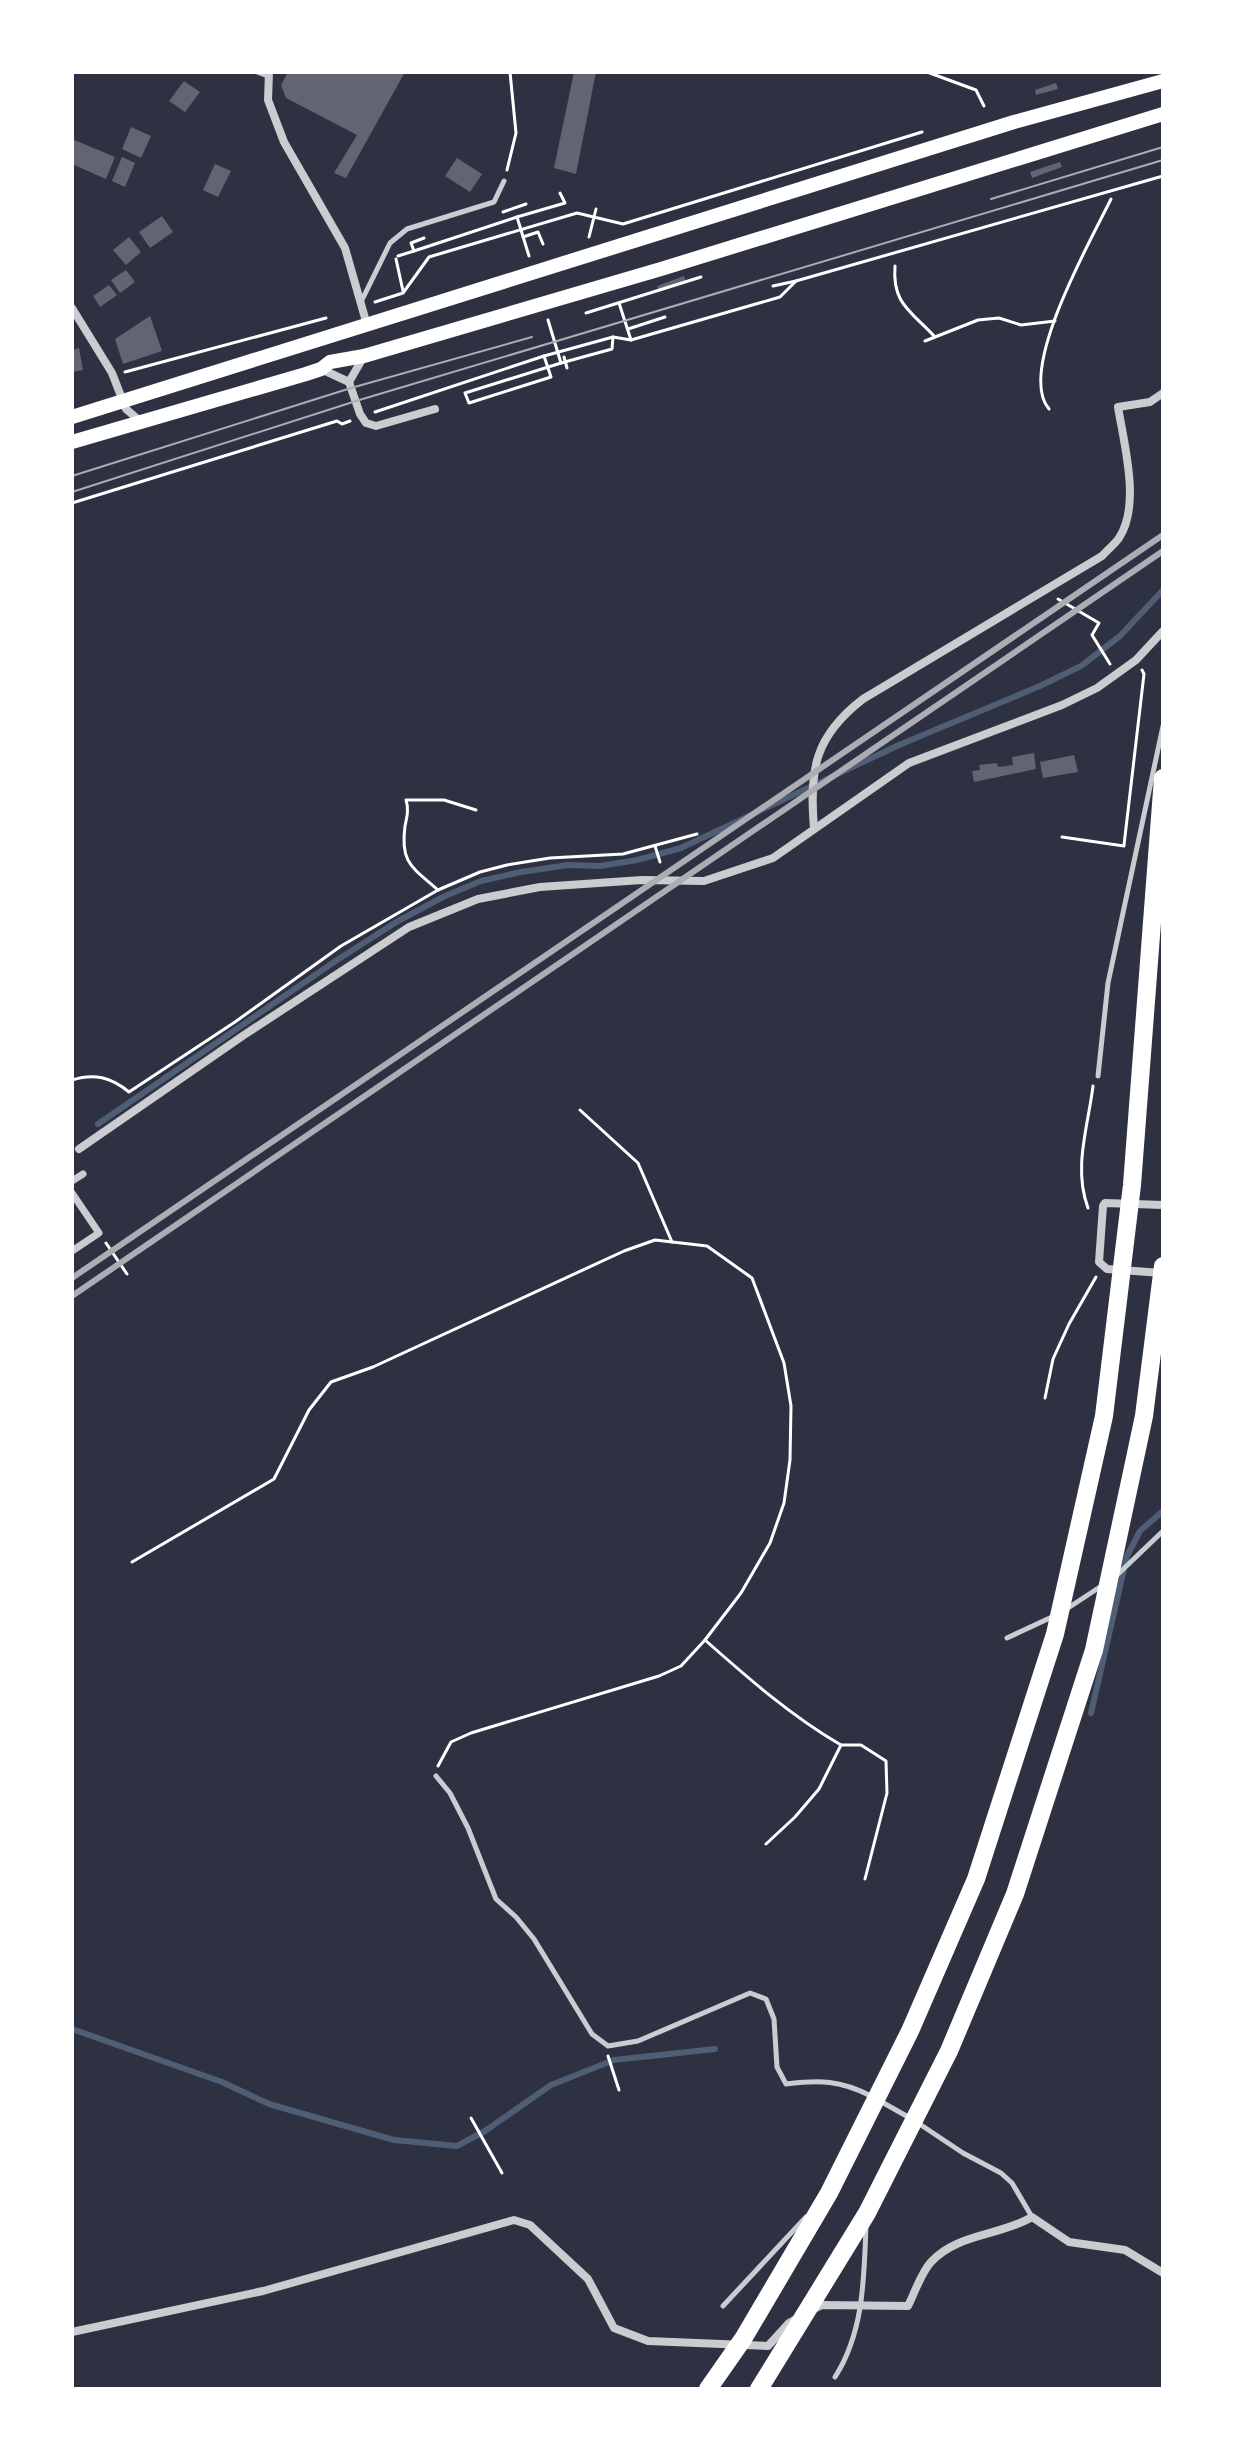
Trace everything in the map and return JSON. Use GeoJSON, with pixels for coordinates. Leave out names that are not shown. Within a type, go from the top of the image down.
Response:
{"type":"FeatureCollection","features":[{"type":"Feature","properties":{"kind":"highway"},"geometry":{"type":"LineString","coordinates":[[708,2389],[743,2339],[829,2193],[910,2031],[976,1879],[1055,1634],[1104,1416],[1132,1185],[1163,778]]}},
{"type":"Feature","properties":{"kind":"highway"},"geometry":{"type":"LineString","coordinates":[[759,2389],[867,2213],[949,2051],[1015,1894],[1094,1650],[1144,1416],[1163,1266]]}},
{"type":"Feature","properties":{"kind":"main road"},"geometry":{"type":"LineString","coordinates":[[72,417],[1014,122],[1163,81]]}},
{"type":"Feature","properties":{"kind":"main road"},"geometry":{"type":"LineString","coordinates":[[72,442],[321,369],[330,362],[364,356],[661,269],[1163,114]]}},
{"type":"Feature","properties":{"kind":"street"},"geometry":{"type":"LineString","coordinates":[[269,74],[268,100],[284,142],[345,248],[367,325]]}},
{"type":"Feature","properties":{"kind":"street"},"geometry":{"type":"LineString","coordinates":[[72,308],[112,373],[132,416],[141,422]]}},
{"type":"Feature","properties":{"kind":"street"},"geometry":{"type":"LineString","coordinates":[[349,382],[364,356]]}},
{"type":"Feature","properties":{"kind":"street"},"geometry":{"type":"LineString","coordinates":[[321,369],[349,382],[366,423],[376,426],[435,409]]}},
{"type":"Feature","properties":{"kind":"street"},"geometry":{"type":"LineString","coordinates":[[814,828],[812,799],[815,763],[840,717],[863,699],[1102,556],[1120,537],[1129,510],[1130,480],[1118,407],[1150,402],[1163,393]]}},
{"type":"Feature","properties":{"kind":"street"},"geometry":{"type":"LineString","coordinates":[[79,1149],[256,1027],[409,927],[478,899],[540,887],[642,880],[704,881],[773,858],[909,763],[1062,705],[1097,688],[1136,660],[1163,631]]}},
{"type":"Feature","properties":{"kind":"street"},"geometry":{"type":"LineString","coordinates":[[72,1181],[83,1174]]}},
{"type":"Feature","properties":{"kind":"street"},"geometry":{"type":"LineString","coordinates":[[72,1193],[99,1233],[72,1251]]}},
{"type":"Feature","properties":{"kind":"street"},"geometry":{"type":"LineString","coordinates":[[1163,1205],[1105,1203],[1099,1262],[1107,1269],[1163,1273]]}},
{"type":"Feature","properties":{"kind":"street"},"geometry":{"type":"LineString","coordinates":[[72,2332],[263,2291],[514,2220],[530,2225],[588,2279],[614,2328],[648,2341],[768,2346],[789,2323],[822,2305],[908,2306],[929,2263],[945,2251],[965,2239],[1016,2226],[1032,2217],[1069,2242],[1125,2250],[1163,2273]]}},
{"type":"Feature","properties":{"kind":"lane"},"geometry":{"type":"LineString","coordinates":[[257,72],[269,74]]}},
{"type":"Feature","properties":{"kind":"lane"},"geometry":{"type":"LineString","coordinates":[[362,304],[390,243],[397,236],[407,229],[494,202],[504,181]]}},
{"type":"Feature","properties":{"kind":"lane"},"geometry":{"type":"LineString","coordinates":[[1098,1076],[1108,983],[1163,726]]}},
{"type":"Feature","properties":{"kind":"lane"},"geometry":{"type":"LineString","coordinates":[[1007,1638],[1090,1595],[1133,1561],[1163,1531]]}},
{"type":"Feature","properties":{"kind":"lane"},"geometry":{"type":"LineString","coordinates":[[436,1776],[450,1793],[468,1828],[496,1899],[534,1939],[592,2034],[608,2046],[638,2041],[750,1993],[766,1999],[774,2019],[777,2067],[786,2084],[825,2080],[856,2088],[899,2111],[963,2153],[1001,2173],[1012,2183],[1032,2217]]}},
{"type":"Feature","properties":{"kind":"lane"},"geometry":{"type":"LineString","coordinates":[[723,2306],[829,2193]]}},
{"type":"Feature","properties":{"kind":"lane"},"geometry":{"type":"LineString","coordinates":[[835,2377],[850,2350],[864,2289],[867,2213]]}},
{"type":"Feature","properties":{"kind":"path"},"geometry":{"type":"LineString","coordinates":[[504,181],[516,133],[510,72]]}},
{"type":"Feature","properties":{"kind":"path"},"geometry":{"type":"LineString","coordinates":[[927,72],[976,90],[984,106]]}},
{"type":"Feature","properties":{"kind":"path"},"geometry":{"type":"LineString","coordinates":[[121,373],[336,316],[362,304],[403,293],[429,257],[577,213],[623,224],[927,130]]}},
{"type":"Feature","properties":{"kind":"path"},"geometry":{"type":"LineString","coordinates":[[773,286],[1163,176]]}},
{"type":"Feature","properties":{"kind":"path"},"geometry":{"type":"LineString","coordinates":[[517,217],[565,203],[560,193]]}},
{"type":"Feature","properties":{"kind":"path"},"geometry":{"type":"LineString","coordinates":[[1049,409],[1043,403],[1041,369],[1044,347],[1069,284],[1111,199]]}},
{"type":"Feature","properties":{"kind":"path"},"geometry":{"type":"LineString","coordinates":[[589,237],[596,209]]}},
{"type":"Feature","properties":{"kind":"path"},"geometry":{"type":"LineString","coordinates":[[523,237],[538,232],[543,244]]}},
{"type":"Feature","properties":{"kind":"path"},"geometry":{"type":"LineString","coordinates":[[395,257],[414,251]]}},
{"type":"Feature","properties":{"kind":"path"},"geometry":{"type":"LineString","coordinates":[[390,254],[395,257],[403,293]]}},
{"type":"Feature","properties":{"kind":"path"},"geometry":{"type":"LineString","coordinates":[[895,266],[896,296],[935,337]]}},
{"type":"Feature","properties":{"kind":"path"},"geometry":{"type":"LineString","coordinates":[[586,313],[701,277]]}},
{"type":"Feature","properties":{"kind":"path"},"geometry":{"type":"LineString","coordinates":[[376,409],[438,392],[544,356],[613,337],[631,340],[780,297],[796,281]]}},
{"type":"Feature","properties":{"kind":"path"},"geometry":{"type":"LineString","coordinates":[[619,303],[631,340]]}},
{"type":"Feature","properties":{"kind":"path"},"geometry":{"type":"LineString","coordinates":[[628,329],[665,317]]}},
{"type":"Feature","properties":{"kind":"path"},"geometry":{"type":"LineString","coordinates":[[925,341],[978,320],[999,318],[1021,325],[1055,321]]}},
{"type":"Feature","properties":{"kind":"path"},"geometry":{"type":"LineString","coordinates":[[564,357],[567,368],[563,369],[561,363],[612,349],[613,337]]}},
{"type":"Feature","properties":{"kind":"path"},"geometry":{"type":"LineString","coordinates":[[544,356],[551,377]]}},
{"type":"Feature","properties":{"kind":"path"},"geometry":{"type":"LineString","coordinates":[[72,503],[340,422]]}},
{"type":"Feature","properties":{"kind":"path"},"geometry":{"type":"LineString","coordinates":[[1044,591],[1099,623],[1092,635],[1109,663]]}},
{"type":"Feature","properties":{"kind":"path"},"geometry":{"type":"LineString","coordinates":[[438,890],[406,862],[403,842],[406,800],[444,800],[476,810]]}},
{"type":"Feature","properties":{"kind":"path"},"geometry":{"type":"LineString","coordinates":[[72,1080],[95,1075],[119,1084],[129,1092],[235,1022],[341,946],[438,890],[480,872],[550,858],[623,854],[697,834]]}},
{"type":"Feature","properties":{"kind":"path"},"geometry":{"type":"LineString","coordinates":[[1062,837],[1137,848]]}},
{"type":"Feature","properties":{"kind":"path"},"geometry":{"type":"LineString","coordinates":[[655,846],[660,862]]}},
{"type":"Feature","properties":{"kind":"path"},"geometry":{"type":"LineString","coordinates":[[580,1110],[638,1163],[672,1242]]}},
{"type":"Feature","properties":{"kind":"path"},"geometry":{"type":"LineString","coordinates":[[99,1233],[127,1274]]}},
{"type":"Feature","properties":{"kind":"path"},"geometry":{"type":"LineString","coordinates":[[132,1562],[274,1479],[309,1410],[331,1382],[373,1367],[624,1251],[655,1240],[707,1246],[752,1278],[784,1363],[791,1406],[790,1460],[784,1503],[770,1543],[741,1593],[681,1666],[659,1676],[471,1733],[451,1742],[439,1761],[436,1776]]}},
{"type":"Feature","properties":{"kind":"path"},"geometry":{"type":"LineString","coordinates":[[1045,1398],[1053,1359],[1102,1267]]}},
{"type":"Feature","properties":{"kind":"path"},"geometry":{"type":"LineString","coordinates":[[705,1640],[764,1692],[816,1731],[841,1745],[861,1745],[886,1761],[887,1793],[865,1879]]}},
{"type":"Feature","properties":{"kind":"path"},"geometry":{"type":"LineString","coordinates":[[766,1844],[819,1789],[841,1745]]}},
{"type":"Feature","properties":{"kind":"path"},"geometry":{"type":"LineString","coordinates":[[604,2043],[619,2090]]}},
{"type":"Feature","properties":{"kind":"path"},"geometry":{"type":"LineString","coordinates":[[471,2118],[502,2173]]}},
{"type":"Feature","properties":{"kind":"building"},"geometry":{"type":"Polygon","coordinates":[[[288,72],[405,72],[346,178],[334,173],[357,135],[286,98],[281,85],[288,72]]]}},
{"type":"Feature","properties":{"kind":"building"},"geometry":{"type":"Polygon","coordinates":[[[574,72],[596,72],[576,174],[554,168],[574,72]]]}},
{"type":"Feature","properties":{"kind":"building"},"geometry":{"type":"Polygon","coordinates":[[[184,81],[200,92],[185,112],[169,101],[184,81]]]}},
{"type":"Feature","properties":{"kind":"building"},"geometry":{"type":"Polygon","coordinates":[[[1056,83],[1058,89],[1036,95],[1035,90],[1056,83]]]}},
{"type":"Feature","properties":{"kind":"building"},"geometry":{"type":"Polygon","coordinates":[[[131,127],[151,136],[141,158],[122,149],[131,127]]]}},
{"type":"Feature","properties":{"kind":"building"},"geometry":{"type":"Polygon","coordinates":[[[72,139],[115,157],[106,179],[72,164],[72,139]]]}},
{"type":"Feature","properties":{"kind":"building"},"geometry":{"type":"Polygon","coordinates":[[[122,157],[135,163],[125,187],[112,181],[122,157]]]}},
{"type":"Feature","properties":{"kind":"building"},"geometry":{"type":"Polygon","coordinates":[[[457,158],[482,174],[470,192],[445,176],[457,158]]]}},
{"type":"Feature","properties":{"kind":"building"},"geometry":{"type":"Polygon","coordinates":[[[1060,162],[1062,167],[1032,178],[1030,172],[1060,162]]]}},
{"type":"Feature","properties":{"kind":"building"},"geometry":{"type":"Polygon","coordinates":[[[215,164],[231,171],[218,197],[203,190],[215,164]]]}},
{"type":"Feature","properties":{"kind":"building"},"geometry":{"type":"Polygon","coordinates":[[[162,216],[173,232],[150,248],[139,232],[162,216]]]}},
{"type":"Feature","properties":{"kind":"building"},"geometry":{"type":"Polygon","coordinates":[[[129,237],[141,252],[126,265],[113,250],[129,237]]]}},
{"type":"Feature","properties":{"kind":"building"},"geometry":{"type":"Polygon","coordinates":[[[126,270],[135,282],[120,293],[111,280],[126,270]]]}},
{"type":"Feature","properties":{"kind":"building"},"geometry":{"type":"Polygon","coordinates":[[[684,276],[686,282],[659,292],[657,286],[684,276]]]}},
{"type":"Feature","properties":{"kind":"building"},"geometry":{"type":"Polygon","coordinates":[[[109,285],[117,295],[100,307],[93,296],[109,285]]]}},
{"type":"Feature","properties":{"kind":"building"},"geometry":{"type":"Polygon","coordinates":[[[150,316],[162,351],[123,364],[115,339],[150,316]]]}},
{"type":"Feature","properties":{"kind":"building"},"geometry":{"type":"Polygon","coordinates":[[[79,348],[83,370],[72,372],[72,350],[79,348]]]}},
{"type":"Feature","properties":{"kind":"building"},"geometry":{"type":"Polygon","coordinates":[[[1034,753],[1036,769],[974,782],[972,771],[980,770],[979,765],[1013,765],[1012,757],[1034,753]]]}},
{"type":"Feature","properties":{"kind":"building"},"geometry":{"type":"Polygon","coordinates":[[[1074,755],[1078,772],[1043,778],[1040,762],[1074,755]]]}},
{"type":"Feature","properties":{"kind":"waterway"},"geometry":{"type":"LineString","coordinates":[[98,1124],[337,960],[398,921],[445,896],[481,881],[521,872],[568,865],[600,866],[681,848],[899,745],[1081,666],[1120,636],[1163,590]]}},
{"type":"Feature","properties":{"kind":"waterway"},"geometry":{"type":"LineString","coordinates":[[1091,1713],[1127,1556],[1140,1531],[1163,1511]]}},
{"type":"Feature","properties":{"kind":"waterway"},"geometry":{"type":"LineString","coordinates":[[72,2029],[222,2082],[269,2104],[394,2140],[457,2146],[485,2131],[551,2085],[614,2060],[715,2049]]}},
{"type":"Feature","properties":{"kind":"tram line"},"geometry":{"type":"LineString","coordinates":[[991,199],[1163,147]]}},
{"type":"Feature","properties":{"kind":"tram line"},"geometry":{"type":"LineString","coordinates":[[72,492],[356,401],[1163,160]]}},
{"type":"Feature","properties":{"kind":"tram line"},"geometry":{"type":"LineString","coordinates":[[72,476],[351,388],[532,337]]}},
{"type":"Feature","properties":{"kind":"railway"},"geometry":{"type":"LineString","coordinates":[[72,1278],[1163,535]]}},
{"type":"Feature","properties":{"kind":"railway"},"geometry":{"type":"LineString","coordinates":[[72,1296],[1163,551]]}}]}
